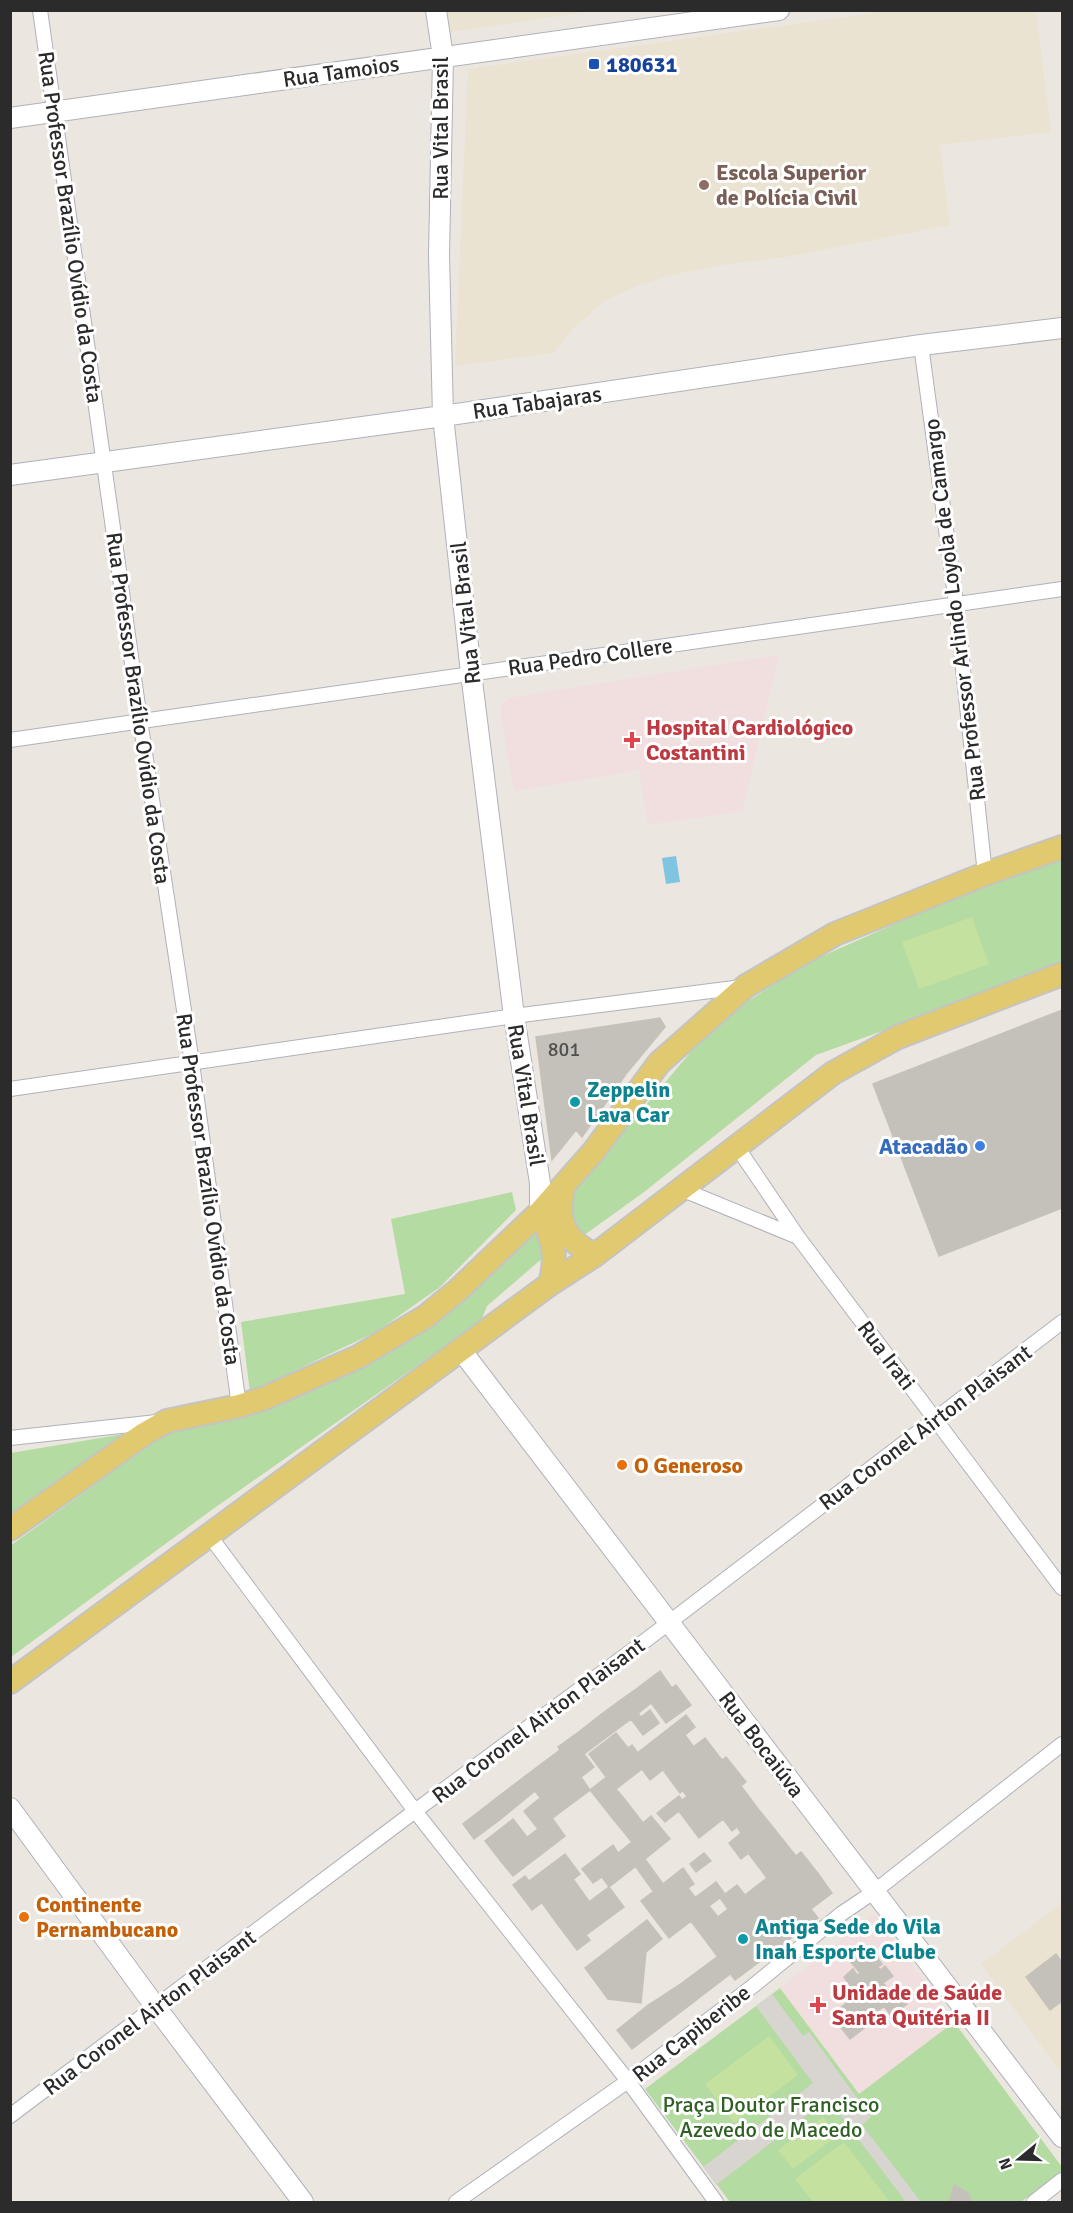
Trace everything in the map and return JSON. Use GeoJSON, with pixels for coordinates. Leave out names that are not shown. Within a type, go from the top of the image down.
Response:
{"type":"FeatureCollection","features":[{"type":"Feature","properties":{"kind":"main road"},"geometry":{"type":"LineString","coordinates":[[10,1529],[166,1420],[239,1406],[265,1398],[358,1357],[425,1317],[458,1290],[540,1212],[594,1151],[659,1063],[746,986],[835,933],[985,874],[1062,847]]}},
{"type":"Feature","properties":{"kind":"main road"},"geometry":{"type":"LineString","coordinates":[[10,1682],[550,1284],[596,1255],[833,1073],[898,1037],[1062,974]]}},
{"type":"Feature","properties":{"kind":"main road"},"geometry":{"type":"LineString","coordinates":[[562,1189],[559,1206],[562,1224],[569,1238],[581,1248],[596,1255]]}},
{"type":"Feature","properties":{"kind":"main road"},"geometry":{"type":"LineString","coordinates":[[540,1212],[550,1234],[554,1251],[554,1268],[550,1284]]}},
{"type":"Feature","properties":{"kind":"street","name":"Rua Professor Brazílio Ovídio da Costa"},"geometry":{"type":"LineString","coordinates":[[40,10],[140,720],[192,1063],[239,1406]]}},
{"type":"Feature","properties":{"kind":"street","name":"Rua Vital Brasil"},"geometry":{"type":"LineString","coordinates":[[436,10],[443,57],[439,255],[443,416],[471,673],[514,1016],[540,1183],[540,1212]]}},
{"type":"Feature","properties":{"kind":"street","name":"Rua Tamoios"},"geometry":{"type":"LineString","coordinates":[[10,118],[779,10]]}},
{"type":"Feature","properties":{"kind":"street","name":"Rua Tabajaras"},"geometry":{"type":"LineString","coordinates":[[10,475],[443,416],[921,345],[1062,328]]}},
{"type":"Feature","properties":{"kind":"street","name":"Rua Professor Arlindo Loyola de Camargo"},"geometry":{"type":"LineString","coordinates":[[921,345],[956,603],[985,874]]}},
{"type":"Feature","properties":{"kind":"street","name":"Rua Pedro Collere"},"geometry":{"type":"LineString","coordinates":[[10,740],[1062,589]]}},
{"type":"Feature","properties":{"kind":"street"},"geometry":{"type":"LineString","coordinates":[[10,1089],[514,1016],[746,986]]}},
{"type":"Feature","properties":{"kind":"street","name":"Rua Irati"},"geometry":{"type":"LineString","coordinates":[[737,1147],[798,1237],[1062,1588]]}},
{"type":"Feature","properties":{"kind":"street"},"geometry":{"type":"LineString","coordinates":[[681,1189],[798,1237]]}},
{"type":"Feature","properties":{"kind":"street","name":"Rua Coronel Airton Plaisant"},"geometry":{"type":"LineString","coordinates":[[10,2116],[669,1622],[1062,1322]]}},
{"type":"Feature","properties":{"kind":"street","name":"Rua Bocaiúva"},"geometry":{"type":"LineString","coordinates":[[461,1350],[1062,2137]]}},
{"type":"Feature","properties":{"kind":"street"},"geometry":{"type":"LineString","coordinates":[[10,1438],[166,1420]]}},
{"type":"Feature","properties":{"kind":"street"},"geometry":{"type":"LineString","coordinates":[[209,1535],[415,1811],[628,2081],[716,2202]]}},
{"type":"Feature","properties":{"kind":"street","name":"Rua Capiberibe"},"geometry":{"type":"LineString","coordinates":[[456,2202],[628,2081],[753,1986],[841,1914],[875,1892],[1062,1744]]}},
{"type":"Feature","properties":{"kind":"street"},"geometry":{"type":"LineString","coordinates":[[10,1808],[155,2006],[303,2202]]}},
{"type":"Feature","properties":{"kind":"street"},"geometry":{"type":"LineString","coordinates":[[1034,2202],[1062,2180]]}},
{"type":"Feature","properties":{"kind":"shaded area"},"geometry":{"type":"Polygon","coordinates":[[[441,10],[594,11],[444,33],[441,10]]]}},
{"type":"Feature","properties":{"kind":"shaded area","name":"Escola Superior de Polícia Civil"},"geometry":{"type":"Polygon","coordinates":[[[888,11],[1036,11],[1051,132],[940,145],[950,225],[786,257],[728,264],[676,274],[639,285],[603,302],[574,328],[553,353],[455,366],[468,69],[888,11]]]}},
{"type":"Feature","properties":{"kind":"shaded area","name":"Hospital Cardiológico Costantini"},"geometry":{"type":"Polygon","coordinates":[[[779,655],[742,811],[648,825],[639,770],[514,791],[500,711],[509,698],[779,655]]]}},
{"type":"Feature","properties":{"kind":"shaded area"},"geometry":{"type":"Polygon","coordinates":[[[1062,1903],[1062,2074],[981,1964],[1062,1903]]]}},
{"type":"Feature","properties":{"kind":"shaded area","name":"Unidade de Saúde Santa Quitéria II"},"geometry":{"type":"Polygon","coordinates":[[[874,1914],[954,2022],[859,2094],[780,1988],[874,1914]],[[868,1946],[850,1960],[860,1973],[857,1975],[853,1970],[844,1977],[857,1995],[832,2015],[875,2019],[872,2016],[884,2006],[891,2015],[894,1988],[890,1991],[883,1983],[885,1966],[880,1970],[878,1967],[882,1964],[868,1946]]]}},
{"type":"Feature","properties":{"kind":"shaded area"},"geometry":{"type":"Polygon","coordinates":[[[772,1994],[803,2036],[809,2032],[871,2117],[862,2125],[921,2202],[906,2202],[828,2099],[716,2185],[703,2167],[813,2083],[756,2006],[772,1994]]]}},
{"type":"Feature","properties":{"kind":"green space"},"geometry":{"type":"Polygon","coordinates":[[[1062,854],[1062,966],[816,1055],[644,1192],[576,1241],[564,1202],[717,1021],[807,963],[1004,875],[1062,854]]]}},
{"type":"Feature","properties":{"kind":"green space"},"geometry":{"type":"Polygon","coordinates":[[[972,917],[989,964],[919,989],[902,942],[972,917]]]}},
{"type":"Feature","properties":{"kind":"green space"},"geometry":{"type":"Polygon","coordinates":[[[512,1192],[516,1210],[440,1287],[376,1332],[250,1392],[241,1322],[405,1294],[391,1219],[512,1192]]]}},
{"type":"Feature","properties":{"kind":"green space"},"geometry":{"type":"Polygon","coordinates":[[[535,1232],[545,1256],[487,1306],[481,1321],[213,1509],[11,1657],[10,1546],[173,1428],[398,1346],[486,1281],[535,1232]]]}},
{"type":"Feature","properties":{"kind":"green space"},"geometry":{"type":"Polygon","coordinates":[[[124,1434],[11,1516],[11,1453],[124,1434]]]}},
{"type":"Feature","properties":{"kind":"green space","name":"Praça Doutor Francisco Azevedo de Macedo"},"geometry":{"type":"Polygon","coordinates":[[[780,1988],[859,2094],[954,2022],[1062,2167],[1062,2171],[1021,2202],[730,2202],[645,2089],[780,1988]]]}},
{"type":"Feature","properties":{"kind":"green space"},"geometry":{"type":"Polygon","coordinates":[[[769,2036],[798,2075],[734,2123],[705,2084],[769,2036]]]}},
{"type":"Feature","properties":{"kind":"green space"},"geometry":{"type":"Polygon","coordinates":[[[823,2117],[837,2136],[793,2169],[778,2150],[823,2117]]]}},
{"type":"Feature","properties":{"kind":"green space"},"geometry":{"type":"Polygon","coordinates":[[[844,2142],[890,2202],[813,2202],[795,2179],[844,2142]]]}},
{"type":"Feature","properties":{"kind":"water"},"geometry":{"type":"Polygon","coordinates":[[[676,856],[680,882],[666,884],[662,858],[676,856]]]}},
{"type":"Feature","properties":{"kind":"building","name":"Atacadão"},"geometry":{"type":"Polygon","coordinates":[[[1062,1010],[1062,1208],[939,1256],[873,1084],[1062,1010]]]}},
{"type":"Feature","properties":{"kind":"building","name":"Zeppelin Lava Car"},"geometry":{"type":"Polygon","coordinates":[[[660,1018],[665,1027],[626,1074],[582,1137],[576,1130],[552,1160],[536,1037],[660,1018]]]}},
{"type":"Feature","properties":{"kind":"building"},"geometry":{"type":"Polygon","coordinates":[[[660,1671],[672,1688],[651,1703],[639,1687],[660,1671]]]}},
{"type":"Feature","properties":{"kind":"building"},"geometry":{"type":"Polygon","coordinates":[[[676,1685],[691,1705],[666,1723],[651,1703],[676,1685]]]}},
{"type":"Feature","properties":{"kind":"building"},"geometry":{"type":"Polygon","coordinates":[[[639,1687],[651,1703],[631,1719],[618,1702],[639,1687]]]}},
{"type":"Feature","properties":{"kind":"building"},"geometry":{"type":"Polygon","coordinates":[[[618,1702],[631,1719],[612,1733],[599,1716],[618,1702]]]}},
{"type":"Feature","properties":{"kind":"building"},"geometry":{"type":"Polygon","coordinates":[[[650,1710],[659,1723],[643,1735],[631,1719],[638,1713],[641,1717],[650,1710]]]}},
{"type":"Feature","properties":{"kind":"building"},"geometry":{"type":"Polygon","coordinates":[[[686,1715],[695,1727],[685,1735],[693,1746],[650,1780],[642,1769],[616,1789],[626,1801],[609,1814],[590,1790],[686,1715]]]}},
{"type":"Feature","properties":{"kind":"building"},"geometry":{"type":"Polygon","coordinates":[[[599,1716],[612,1733],[592,1748],[580,1731],[599,1716]]]}},
{"type":"Feature","properties":{"kind":"building"},"geometry":{"type":"Polygon","coordinates":[[[580,1731],[592,1748],[570,1764],[558,1747],[580,1731]]]}},
{"type":"Feature","properties":{"kind":"building"},"geometry":{"type":"Polygon","coordinates":[[[616,1733],[628,1748],[632,1745],[638,1753],[606,1777],[589,1754],[616,1733]]]}},
{"type":"Feature","properties":{"kind":"building"},"geometry":{"type":"Polygon","coordinates":[[[705,1738],[722,1760],[680,1793],[663,1770],[705,1738]]]}},
{"type":"Feature","properties":{"kind":"building"},"geometry":{"type":"Polygon","coordinates":[[[560,1750],[581,1777],[545,1804],[524,1777],[560,1750]]]}},
{"type":"Feature","properties":{"kind":"building"},"geometry":{"type":"Polygon","coordinates":[[[584,1754],[594,1767],[581,1777],[570,1764],[584,1754]]]}},
{"type":"Feature","properties":{"kind":"building"},"geometry":{"type":"Polygon","coordinates":[[[726,1757],[746,1782],[690,1826],[675,1806],[687,1796],[683,1791],[726,1757]]]}},
{"type":"Feature","properties":{"kind":"building"},"geometry":{"type":"Polygon","coordinates":[[[524,1777],[535,1791],[502,1818],[490,1803],[524,1777]]]}},
{"type":"Feature","properties":{"kind":"building"},"geometry":{"type":"Polygon","coordinates":[[[581,1777],[590,1790],[554,1817],[545,1804],[581,1777]]]}},
{"type":"Feature","properties":{"kind":"building"},"geometry":{"type":"Polygon","coordinates":[[[741,1786],[759,1810],[732,1831],[714,1807],[741,1786]]]}},
{"type":"Feature","properties":{"kind":"building"},"geometry":{"type":"Polygon","coordinates":[[[679,1796],[682,1800],[675,1806],[679,1811],[665,1822],[657,1813],[679,1796]]]}},
{"type":"Feature","properties":{"kind":"building"},"geometry":{"type":"Polygon","coordinates":[[[540,1798],[554,1817],[538,1829],[524,1811],[540,1798]]]}},
{"type":"Feature","properties":{"kind":"building"},"geometry":{"type":"Polygon","coordinates":[[[626,1801],[643,1823],[627,1836],[609,1814],[626,1801]]]}},
{"type":"Feature","properties":{"kind":"building"},"geometry":{"type":"Polygon","coordinates":[[[490,1803],[502,1818],[474,1839],[463,1824],[490,1803]]]}},
{"type":"Feature","properties":{"kind":"building"},"geometry":{"type":"Polygon","coordinates":[[[714,1807],[723,1819],[699,1838],[690,1826],[714,1807]]]}},
{"type":"Feature","properties":{"kind":"building"},"geometry":{"type":"Polygon","coordinates":[[[759,1810],[776,1831],[741,1859],[729,1843],[741,1833],[737,1827],[759,1810]]]}},
{"type":"Feature","properties":{"kind":"building"},"geometry":{"type":"Polygon","coordinates":[[[651,1816],[670,1839],[645,1859],[627,1836],[651,1816]]]}},
{"type":"Feature","properties":{"kind":"building"},"geometry":{"type":"Polygon","coordinates":[[[552,1818],[565,1836],[513,1876],[499,1859],[552,1818]]]}},
{"type":"Feature","properties":{"kind":"building"},"geometry":{"type":"Polygon","coordinates":[[[513,1819],[527,1837],[499,1859],[485,1841],[513,1819]]]}},
{"type":"Feature","properties":{"kind":"building"},"geometry":{"type":"Polygon","coordinates":[[[776,1831],[796,1856],[767,1878],[748,1853],[776,1831]]]}},
{"type":"Feature","properties":{"kind":"building"},"geometry":{"type":"Polygon","coordinates":[[[632,1842],[645,1859],[609,1887],[602,1877],[593,1883],[582,1869],[613,1845],[618,1853],[632,1842]]]}},
{"type":"Feature","properties":{"kind":"building"},"geometry":{"type":"Polygon","coordinates":[[[801,1852],[817,1872],[769,1908],[754,1888],[801,1852]]]}},
{"type":"Feature","properties":{"kind":"building"},"geometry":{"type":"Polygon","coordinates":[[[704,1853],[711,1861],[696,1872],[690,1864],[704,1853]]]}},
{"type":"Feature","properties":{"kind":"building"},"geometry":{"type":"Polygon","coordinates":[[[565,1854],[580,1874],[532,1910],[513,1885],[525,1876],[529,1881],[565,1854]]]}},
{"type":"Feature","properties":{"kind":"building"},"geometry":{"type":"Polygon","coordinates":[[[645,1859],[663,1884],[653,1891],[636,1867],[645,1859]]]}},
{"type":"Feature","properties":{"kind":"building"},"geometry":{"type":"Polygon","coordinates":[[[683,1868],[694,1884],[688,1888],[695,1897],[681,1908],[663,1884],[683,1868]]]}},
{"type":"Feature","properties":{"kind":"building"},"geometry":{"type":"Polygon","coordinates":[[[817,1872],[832,1893],[811,1909],[818,1918],[800,1931],[790,1918],[781,1925],[769,1908],[817,1872]]]}},
{"type":"Feature","properties":{"kind":"building"},"geometry":{"type":"Polygon","coordinates":[[[573,1879],[589,1901],[558,1925],[542,1903],[573,1879]]]}},
{"type":"Feature","properties":{"kind":"building"},"geometry":{"type":"Polygon","coordinates":[[[716,1882],[725,1894],[709,1906],[718,1917],[699,1932],[681,1908],[716,1882]]]}},
{"type":"Feature","properties":{"kind":"building"},"geometry":{"type":"Polygon","coordinates":[[[663,1884],[691,1921],[669,1938],[641,1901],[663,1884]]]}},
{"type":"Feature","properties":{"kind":"building"},"geometry":{"type":"Polygon","coordinates":[[[737,1885],[745,1895],[754,1888],[791,1938],[735,1980],[699,1932],[728,1909],[720,1898],[737,1885]]]}},
{"type":"Feature","properties":{"kind":"building"},"geometry":{"type":"Polygon","coordinates":[[[609,1887],[624,1907],[586,1935],[590,1940],[577,1950],[558,1925],[609,1887]]]}},
{"type":"Feature","properties":{"kind":"building"},"geometry":{"type":"Polygon","coordinates":[[[647,1920],[662,1939],[646,1952],[641,2003],[608,1999],[585,1968],[647,1920]]]}},
{"type":"Feature","properties":{"kind":"building"},"geometry":{"type":"Polygon","coordinates":[[[868,1946],[882,1964],[878,1967],[880,1970],[885,1966],[893,1976],[883,1983],[890,1991],[894,1987],[907,2004],[891,2016],[884,2006],[872,2016],[876,2019],[850,2039],[831,2015],[857,1995],[844,1977],[853,1969],[857,1975],[860,1973],[850,1961],[868,1946]]]}},
{"type":"Feature","properties":{"kind":"building"},"geometry":{"type":"Polygon","coordinates":[[[1056,1954],[1062,1962],[1062,2001],[1050,2010],[1026,1977],[1056,1954]]]}},
{"type":"Feature","properties":{"kind":"building"},"geometry":{"type":"Polygon","coordinates":[[[717,1957],[730,1974],[695,2001],[682,1983],[717,1957]]]}},
{"type":"Feature","properties":{"kind":"building"},"geometry":{"type":"Polygon","coordinates":[[[682,1983],[695,2001],[662,2026],[647,2006],[682,1983]]]}},
{"type":"Feature","properties":{"kind":"building"},"geometry":{"type":"Polygon","coordinates":[[[647,2006],[662,2026],[632,2049],[617,2030],[647,2006]]]}},
{"type":"Feature","properties":{"kind":"building"},"geometry":{"type":"Polygon","coordinates":[[[954,2185],[967,2192],[972,2202],[949,2202],[954,2185]]]}},
{"type":"Feature","properties":{"kind":"place","name":"180631"},"geometry":{"type":"Point","coordinates":[594,64]}},
{"type":"Feature","properties":{"kind":"place","name":"Escola Superior de Polícia Civil"},"geometry":{"type":"Point","coordinates":[704,185]}},
{"type":"Feature","properties":{"kind":"place","name":"Hospital Cardiológico Costantini"},"geometry":{"type":"Point","coordinates":[632,740]}},
{"type":"Feature","properties":{"kind":"place","name":"Zeppelin Lava Car"},"geometry":{"type":"Point","coordinates":[575,1102]}},
{"type":"Feature","properties":{"kind":"place","name":"Atacadão"},"geometry":{"type":"Point","coordinates":[980,1146]}},
{"type":"Feature","properties":{"kind":"place","name":"O Generoso"},"geometry":{"type":"Point","coordinates":[622,1465]}},
{"type":"Feature","properties":{"kind":"place","name":"Continente Pernambucano"},"geometry":{"type":"Point","coordinates":[24,1917]}},
{"type":"Feature","properties":{"kind":"place","name":"Antiga Sede do Vila Inah Esporte Clube"},"geometry":{"type":"Point","coordinates":[743,1939]}},
{"type":"Feature","properties":{"kind":"place","name":"Unidade de Saúde Santa Quitéria II"},"geometry":{"type":"Point","coordinates":[818,2005]}}]}
